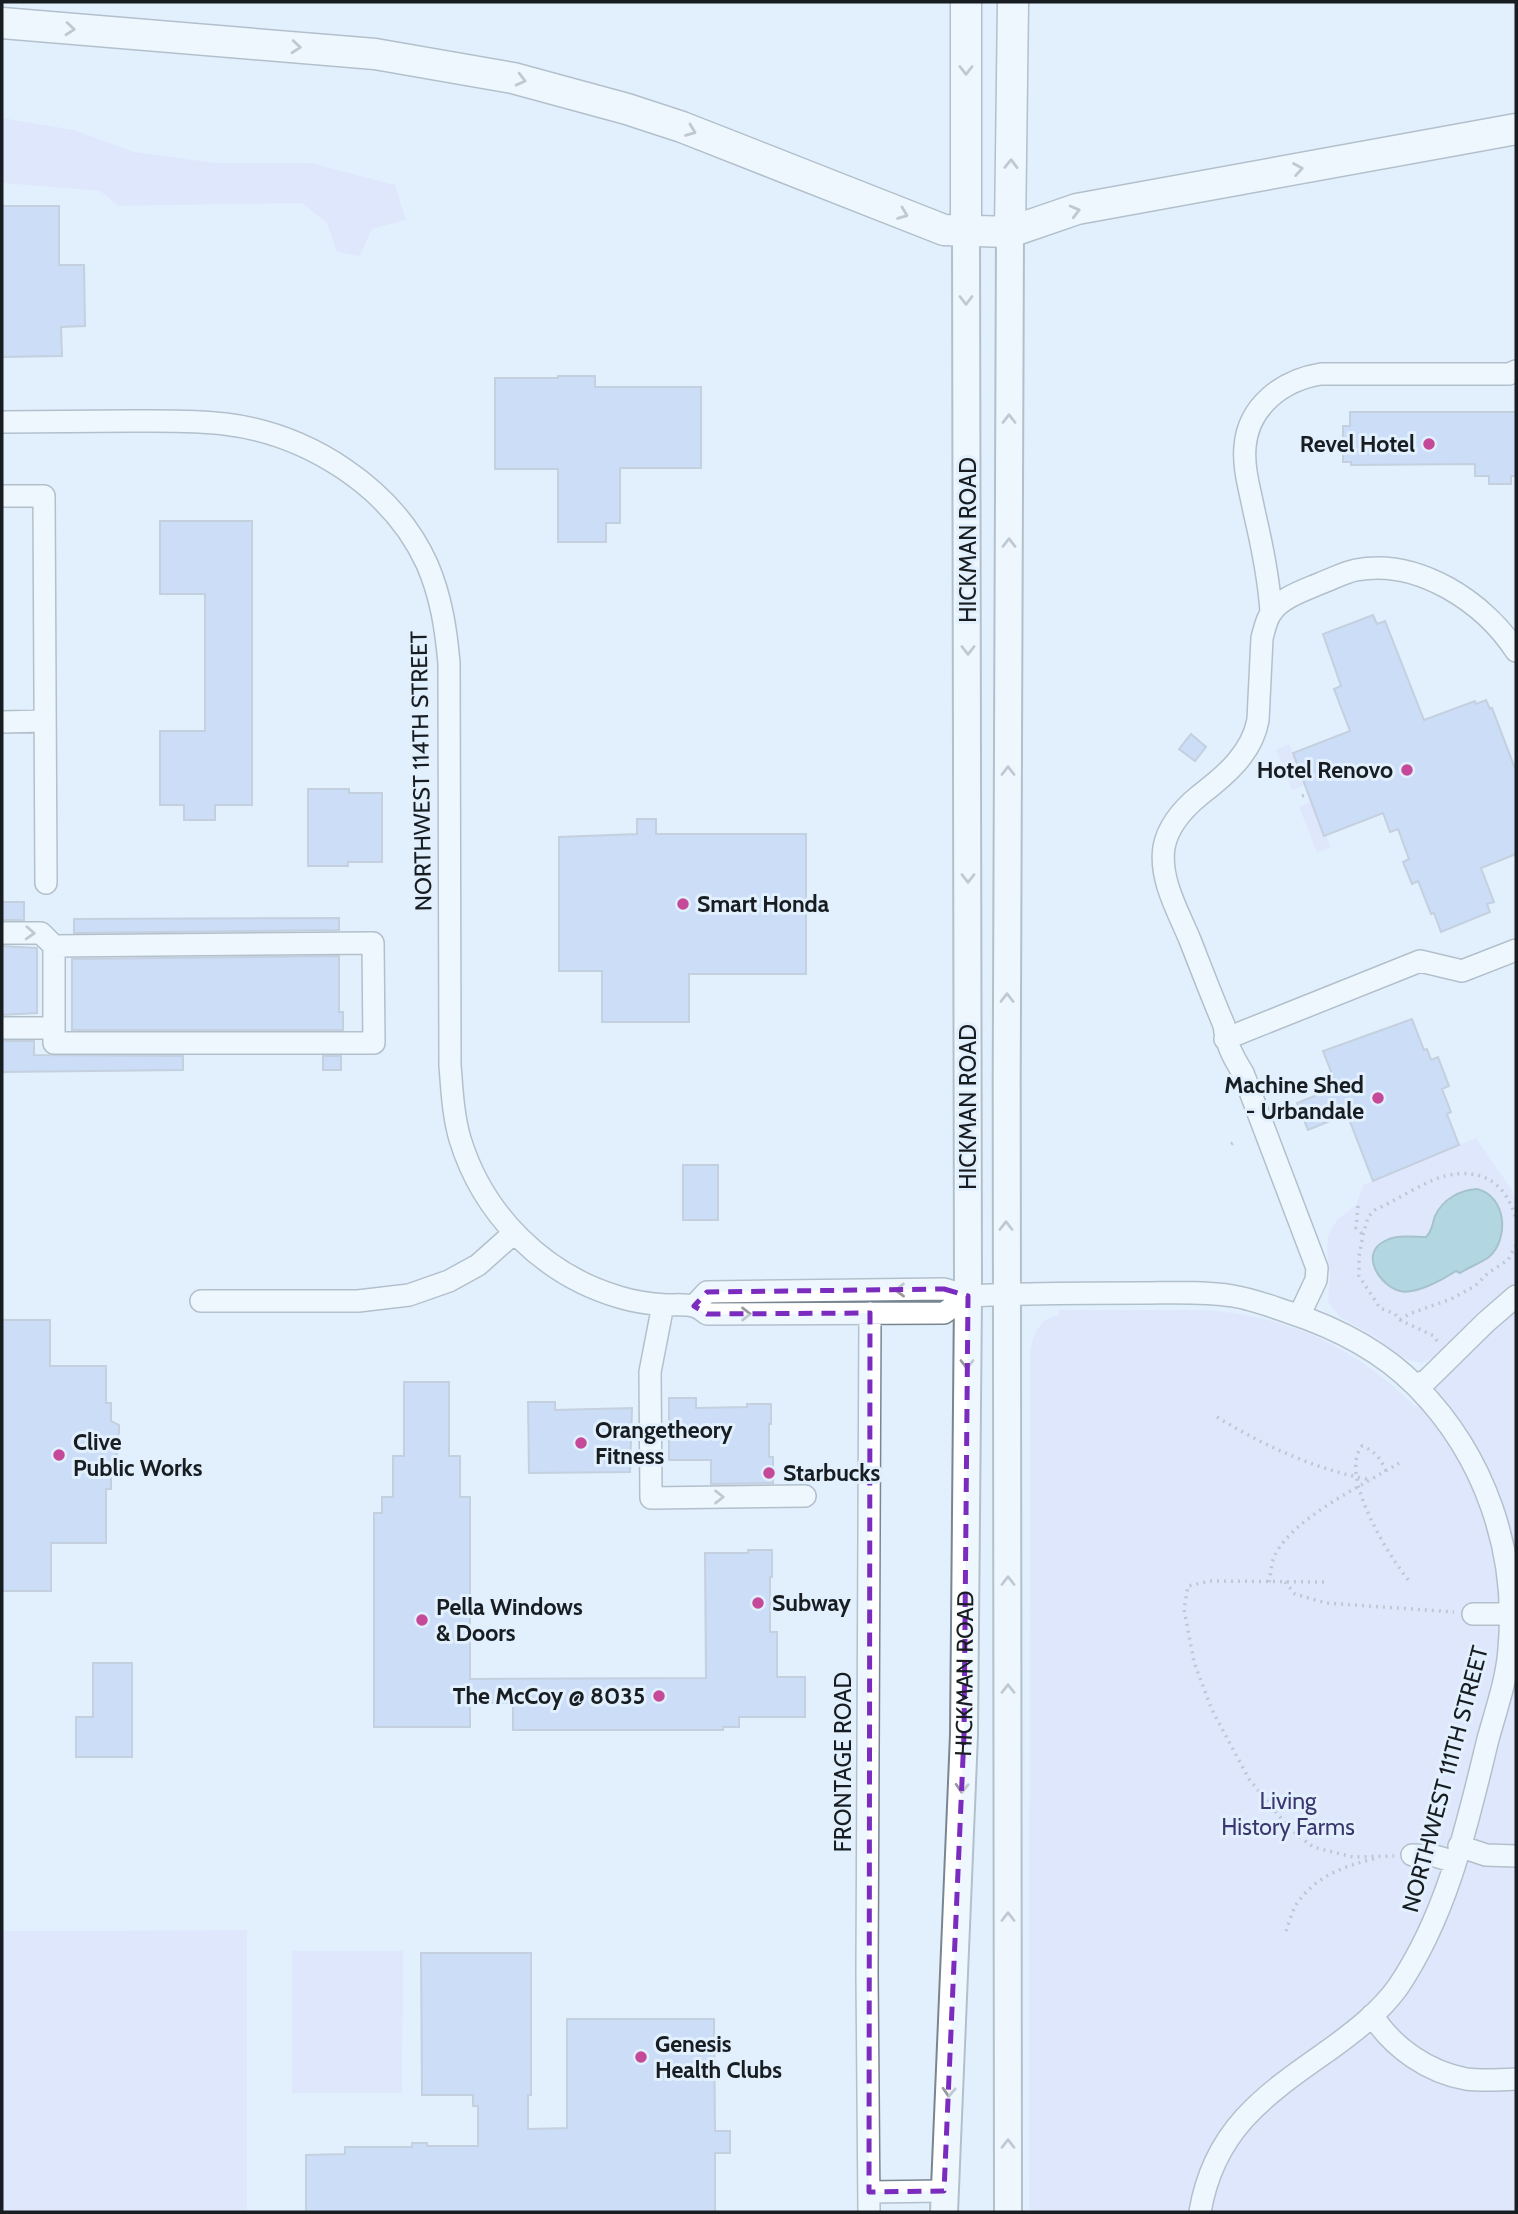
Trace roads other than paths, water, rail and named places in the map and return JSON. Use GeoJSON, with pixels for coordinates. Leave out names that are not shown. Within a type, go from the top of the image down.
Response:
{"type":"FeatureCollection","features":[{"type":"Feature","properties":{"kind":"highway","name":"HICKMAN ROAD"},"geometry":{"type":"LineString","coordinates":[[966,2],[966,232]]}},
{"type":"Feature","properties":{"kind":"highway","name":"HICKMAN ROAD"},"geometry":{"type":"LineString","coordinates":[[1010,232],[1013,2]]}},
{"type":"Feature","properties":{"kind":"highway"},"geometry":{"type":"LineString","coordinates":[[2,23],[376,54],[513,78],[671,123],[944,230],[966,232],[1010,232],[1077,209],[1516,128]]}},
{"type":"Feature","properties":{"kind":"main road","name":"HICKMAN ROAD"},"geometry":{"type":"LineString","coordinates":[[944,2202],[964,1749],[968,1296],[966,232]]}},
{"type":"Feature","properties":{"kind":"main road","name":"HICKMAN ROAD"},"geometry":{"type":"LineString","coordinates":[[1007,2212],[1006,1294],[1010,232]]}},
{"type":"Feature","properties":{"kind":"street"},"geometry":{"type":"LineString","coordinates":[[1299,1315],[1316,1280],[1317,1268],[1242,1073],[1225,1039],[1223,1025],[1168,884],[1163,856],[1168,835],[1178,816],[1230,771],[1256,730],[1262,639],[1271,612],[1270,585],[1245,468],[1245,445],[1250,426],[1264,403],[1292,381],[1321,374],[1514,374]]}},
{"type":"Feature","properties":{"kind":"street","name":"NORTHWEST 114TH STREET"},"geometry":{"type":"LineString","coordinates":[[2,422],[180,421],[226,424],[260,430],[291,440],[346,470],[388,507],[413,540],[436,588],[448,650],[450,1065],[454,1107],[460,1138],[471,1166],[497,1212],[514,1233]]}},
{"type":"Feature","properties":{"kind":"street"},"geometry":{"type":"LineString","coordinates":[[2,496],[44,496],[47,883]]}},
{"type":"Feature","properties":{"kind":"street"},"geometry":{"type":"LineString","coordinates":[[1271,612],[1283,601],[1304,590],[1355,570],[1397,570],[1431,580],[1457,594],[1487,616],[1516,651]]}},
{"type":"Feature","properties":{"kind":"street"},"geometry":{"type":"LineString","coordinates":[[2,722],[44,722]]}},
{"type":"Feature","properties":{"kind":"street"},"geometry":{"type":"LineString","coordinates":[[2,933],[41,933],[54,946],[54,1042],[374,1043],[373,943],[54,946]]}},
{"type":"Feature","properties":{"kind":"street"},"geometry":{"type":"LineString","coordinates":[[1225,1039],[1420,961],[1462,971],[1516,950]]}},
{"type":"Feature","properties":{"kind":"street"},"geometry":{"type":"LineString","coordinates":[[2,1028],[54,1027]]}},
{"type":"Feature","properties":{"kind":"street","name":"NORTHWEST 111TH STREET"},"geometry":{"type":"LineString","coordinates":[[514,1233],[533,1252],[560,1271],[604,1293],[636,1302],[694,1306],[707,1314],[944,1313],[968,1296]]}},
{"type":"Feature","properties":{"kind":"street"},"geometry":{"type":"LineString","coordinates":[[201,1301],[358,1301],[409,1295],[449,1281],[478,1265],[514,1233]]}},
{"type":"Feature","properties":{"kind":"street","name":"NORTHWEST 111TH STREET"},"geometry":{"type":"LineString","coordinates":[[694,1306],[708,1292],[944,1289],[968,1296],[1208,1293],[1233,1296],[1299,1315],[1359,1343],[1416,1385],[1456,1435],[1479,1474],[1510,1551],[1508,1577],[1513,1614],[1504,1679],[1447,1891],[1432,1929],[1396,1990],[1352,2033],[1263,2099],[1226,2141],[1214,2164],[1200,2212]]}},
{"type":"Feature","properties":{"kind":"street"},"geometry":{"type":"LineString","coordinates":[[1416,1385],[1427,1380],[1516,1296]]}},
{"type":"Feature","properties":{"kind":"street"},"geometry":{"type":"LineString","coordinates":[[663,1305],[650,1372],[651,1498],[805,1496]]}},
{"type":"Feature","properties":{"kind":"street","name":"FRONTAGE ROAD"},"geometry":{"type":"LineString","coordinates":[[869,2202],[867,1973],[870,1313]]}},
{"type":"Feature","properties":{"kind":"street"},"geometry":{"type":"LineString","coordinates":[[1473,1614],[1513,1614]]}},
{"type":"Feature","properties":{"kind":"street"},"geometry":{"type":"LineString","coordinates":[[1412,1855],[1516,1856]]}},
{"type":"Feature","properties":{"kind":"street"},"geometry":{"type":"LineString","coordinates":[[1372,2015],[1378,2025],[1414,2059],[1437,2071],[1467,2079],[1516,2080]]}},
{"type":"Feature","properties":{"kind":"street"},"geometry":{"type":"LineString","coordinates":[[869,2202],[944,2202]]}},
{"type":"Feature","properties":{"kind":"place","name":"Revel Hotel"},"geometry":{"type":"Point","coordinates":[1429,444]}},
{"type":"Feature","properties":{"kind":"place","name":"Hotel Renovo"},"geometry":{"type":"Point","coordinates":[1407,770]}},
{"type":"Feature","properties":{"kind":"place","name":"Smart Honda"},"geometry":{"type":"Point","coordinates":[683,904]}},
{"type":"Feature","properties":{"kind":"place","name":"Machine Shed - Urbandale"},"geometry":{"type":"Point","coordinates":[1378,1098]}},
{"type":"Feature","properties":{"kind":"place","name":"Orangetheory Fitness"},"geometry":{"type":"Point","coordinates":[581,1443]}},
{"type":"Feature","properties":{"kind":"place","name":"Clive Public Works"},"geometry":{"type":"Point","coordinates":[59,1455]}},
{"type":"Feature","properties":{"kind":"place","name":"Starbucks"},"geometry":{"type":"Point","coordinates":[769,1473]}},
{"type":"Feature","properties":{"kind":"place","name":"Subway"},"geometry":{"type":"Point","coordinates":[758,1603]}},
{"type":"Feature","properties":{"kind":"place","name":"Pella Windows & Doors"},"geometry":{"type":"Point","coordinates":[422,1620]}},
{"type":"Feature","properties":{"kind":"place","name":"The McCoy @ 8035"},"geometry":{"type":"Point","coordinates":[659,1696]}},
{"type":"Feature","properties":{"kind":"place","name":"Genesis Health Clubs"},"geometry":{"type":"Point","coordinates":[641,2057]}},
{"type":"Feature","properties":{"kind":"park label","name":"Living History Farms"},"geometry":{"type":"Point","coordinates":[1288,1814]}}]}
